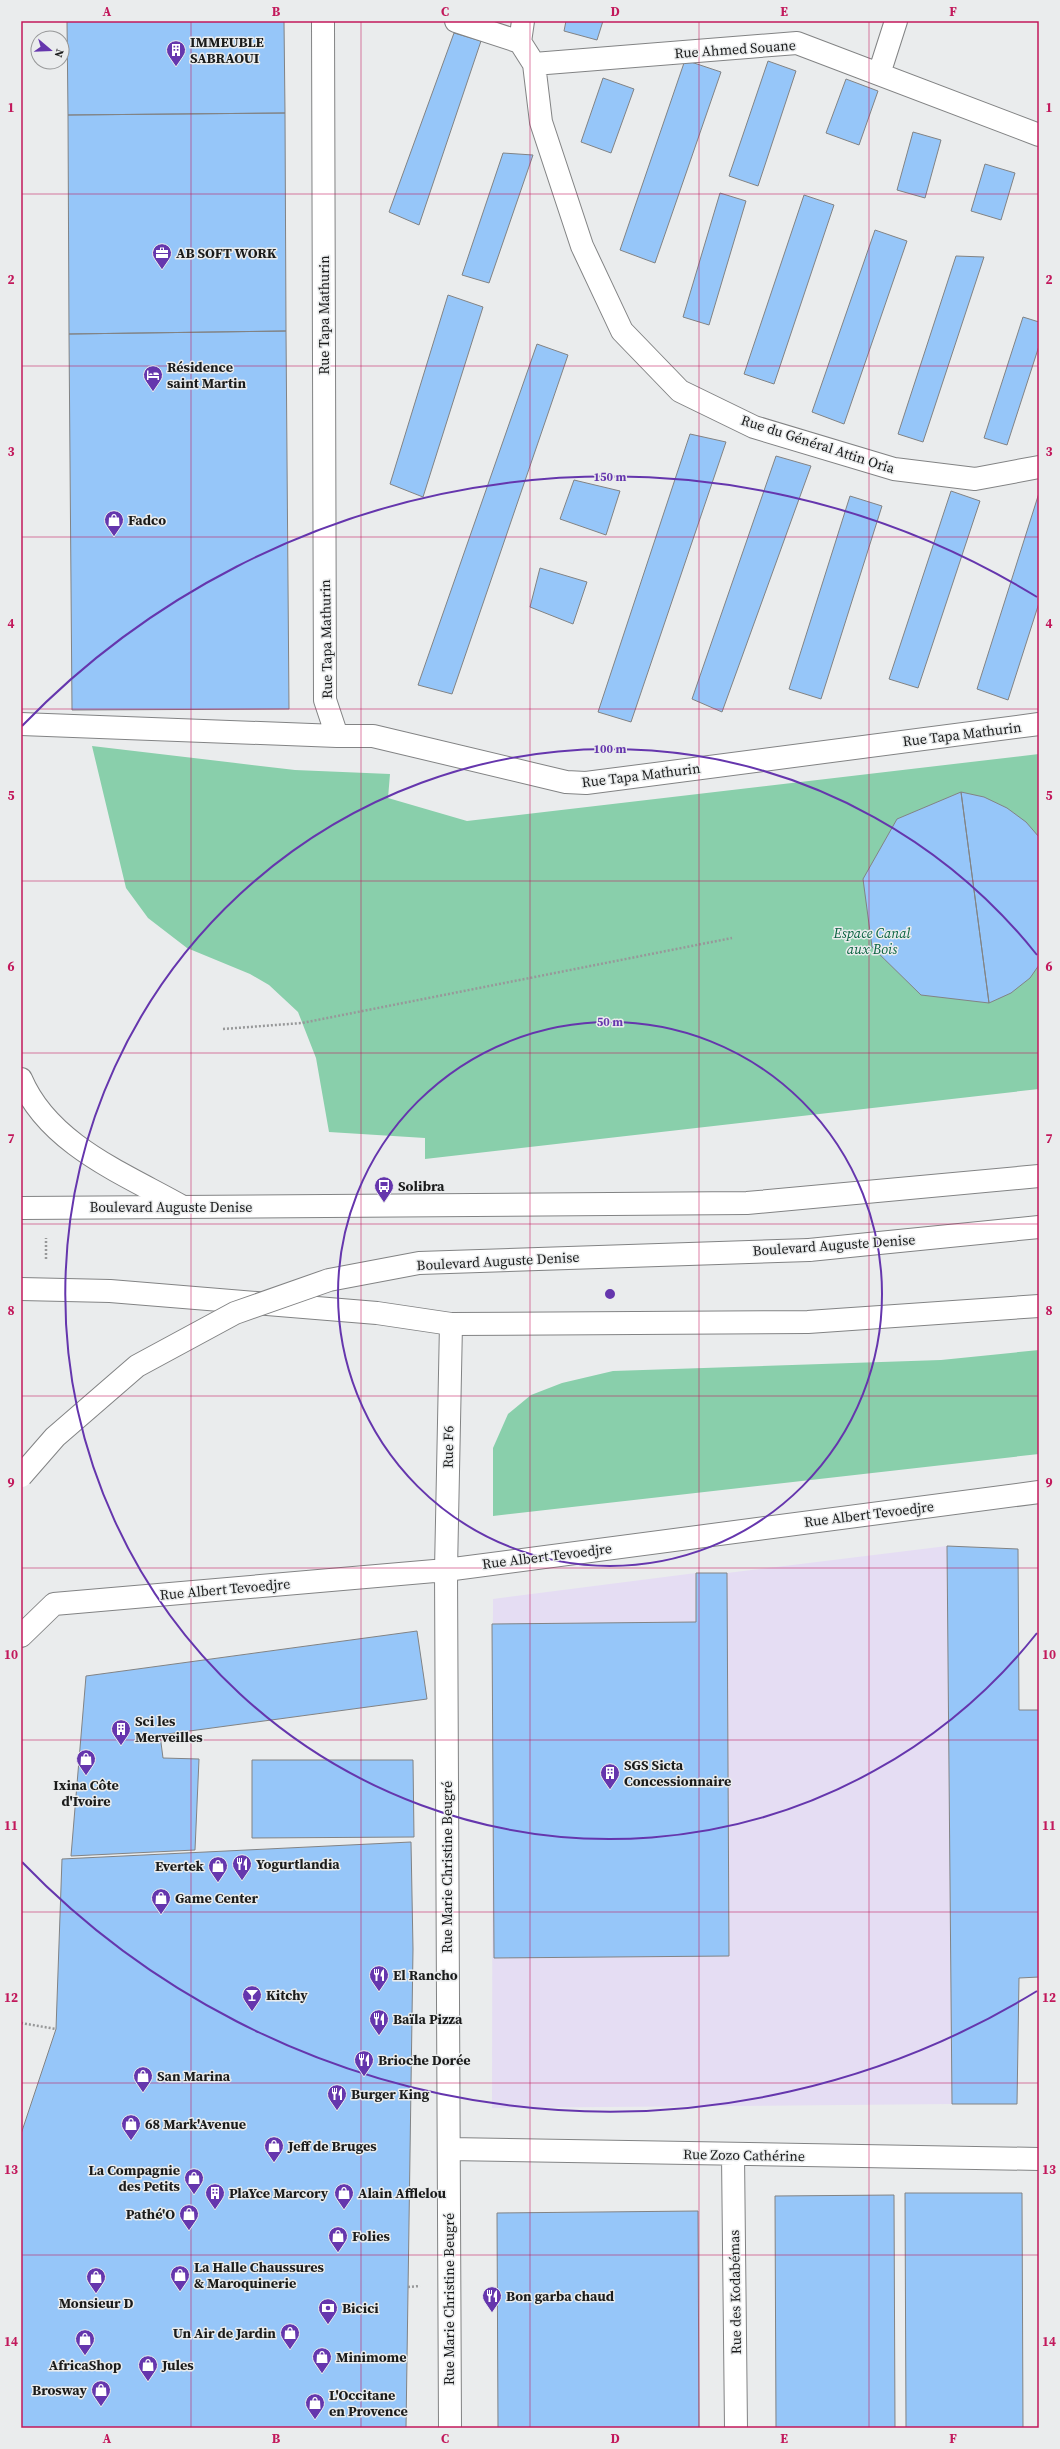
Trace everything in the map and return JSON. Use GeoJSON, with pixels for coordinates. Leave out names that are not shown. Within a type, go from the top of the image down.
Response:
{"type":"FeatureCollection","features":[{"type":"Feature","properties":{"kind":"main road","name":"Rue Tapa Mathurin"},"geometry":{"type":"LineString","coordinates":[[323,21],[325,700],[337,736],[373,736],[566,782],[586,783],[1039,724]]}},
{"type":"Feature","properties":{"kind":"main road"},"geometry":{"type":"LineString","coordinates":[[456,21],[520,42],[523,21]]}},
{"type":"Feature","properties":{"kind":"main road"},"geometry":{"type":"LineString","coordinates":[[879,74],[896,21]]}},
{"type":"Feature","properties":{"kind":"main road","name":"Rue du Général Attin Oria"},"geometry":{"type":"LineString","coordinates":[[520,42],[534,64],[541,122],[582,246],[622,331],[680,391],[754,427],[894,469],[975,479],[1039,468]]}},
{"type":"Feature","properties":{"kind":"main road","name":"Rue Ahmed Souane"},"geometry":{"type":"LineString","coordinates":[[534,64],[797,44],[1039,135]]}},
{"type":"Feature","properties":{"kind":"main road"},"geometry":{"type":"LineString","coordinates":[[21,724],[337,736]]}},
{"type":"Feature","properties":{"kind":"main road"},"geometry":{"type":"LineString","coordinates":[[21,1079],[28,1096],[61,1134],[87,1152],[183,1207]]}},
{"type":"Feature","properties":{"kind":"main road","name":"Boulevard Auguste Denise"},"geometry":{"type":"LineString","coordinates":[[21,1208],[747,1204],[1039,1176]]}},
{"type":"Feature","properties":{"kind":"main road","name":"Boulevard Auguste Denise"},"geometry":{"type":"LineString","coordinates":[[21,1476],[54,1437],[137,1366],[235,1312],[329,1280],[419,1263],[809,1250],[1039,1227]]}},
{"type":"Feature","properties":{"kind":"main road"},"geometry":{"type":"LineString","coordinates":[[21,1289],[110,1291],[370,1312],[451,1324],[808,1322],[1039,1306]]}},
{"type":"Feature","properties":{"kind":"main road","name":"Rue F6"},"geometry":{"type":"LineString","coordinates":[[446,1570],[451,1324]]}},
{"type":"Feature","properties":{"kind":"main road","name":"Rue Albert Tevoedjre"},"geometry":{"type":"LineString","coordinates":[[21,1636],[54,1604],[446,1570],[1039,1492]]}},
{"type":"Feature","properties":{"kind":"main road","name":"Rue Marie Christine Beugré"},"geometry":{"type":"LineString","coordinates":[[446,1570],[450,2428]]}},
{"type":"Feature","properties":{"kind":"main road","name":"Rue Zozo Cathérine"},"geometry":{"type":"LineString","coordinates":[[449,2149],[1039,2159]]}},
{"type":"Feature","properties":{"kind":"main road","name":"Rue des Kodabémas"},"geometry":{"type":"LineString","coordinates":[[733,2155],[736,2428]]}},
{"type":"Feature","properties":{"kind":"path"},"geometry":{"type":"LineString","coordinates":[[223,1029],[302,1023],[732,938]]}},
{"type":"Feature","properties":{"kind":"path"},"geometry":{"type":"LineString","coordinates":[[46,1208],[46,1290]]}},
{"type":"Feature","properties":{"kind":"path"},"geometry":{"type":"LineString","coordinates":[[21,2023],[56,2028]]}},
{"type":"Feature","properties":{"kind":"shaded area"},"geometry":{"type":"Polygon","coordinates":[[[947,1546],[952,2104],[492,2108],[493,1599],[696,1573],[727,1573],[947,1546]]]}},
{"type":"Feature","properties":{"kind":"green space","name":"Espace Canal aux Bois"},"geometry":{"type":"Polygon","coordinates":[[[92,746],[295,770],[390,774],[388,798],[467,821],[1039,754],[1039,1089],[425,1159],[425,1138],[329,1132],[316,1058],[298,1012],[269,985],[250,974],[187,948],[148,918],[126,888],[92,746]]]}},
{"type":"Feature","properties":{"kind":"green space"},"geometry":{"type":"Polygon","coordinates":[[[1039,1350],[1039,1454],[493,1516],[493,1448],[508,1414],[531,1395],[562,1383],[613,1371],[941,1360],[1039,1350]]]}},
{"type":"Feature","properties":{"kind":"building","name":"IMMEUBLE SABRAOUI"},"geometry":{"type":"Polygon","coordinates":[[[67,21],[284,21],[285,113],[68,115],[68,70],[70,70],[70,30],[67,30],[67,21]]]}},
{"type":"Feature","properties":{"kind":"building"},"geometry":{"type":"Polygon","coordinates":[[[566,21],[603,21],[597,40],[564,31],[566,21]]]}},
{"type":"Feature","properties":{"kind":"building"},"geometry":{"type":"Polygon","coordinates":[[[454,33],[481,41],[419,225],[389,212],[454,33]]]}},
{"type":"Feature","properties":{"kind":"building"},"geometry":{"type":"Polygon","coordinates":[[[685,60],[721,72],[655,263],[620,250],[685,60]]]}},
{"type":"Feature","properties":{"kind":"building"},"geometry":{"type":"Polygon","coordinates":[[[768,61],[796,71],[758,186],[729,176],[768,61]]]}},
{"type":"Feature","properties":{"kind":"building"},"geometry":{"type":"Polygon","coordinates":[[[603,78],[634,89],[611,153],[581,142],[603,78]]]}},
{"type":"Feature","properties":{"kind":"building"},"geometry":{"type":"Polygon","coordinates":[[[846,79],[878,91],[859,145],[826,133],[846,79]]]}},
{"type":"Feature","properties":{"kind":"building"},"geometry":{"type":"Polygon","coordinates":[[[285,113],[286,331],[69,334],[68,115],[285,113]]]}},
{"type":"Feature","properties":{"kind":"building"},"geometry":{"type":"Polygon","coordinates":[[[913,132],[941,140],[925,198],[897,190],[913,132]]]}},
{"type":"Feature","properties":{"kind":"building"},"geometry":{"type":"Polygon","coordinates":[[[503,153],[533,155],[489,283],[462,275],[503,153]]]}},
{"type":"Feature","properties":{"kind":"building"},"geometry":{"type":"Polygon","coordinates":[[[985,164],[1015,173],[1001,220],[971,211],[985,164]]]}},
{"type":"Feature","properties":{"kind":"building"},"geometry":{"type":"Polygon","coordinates":[[[720,193],[746,201],[709,325],[683,317],[720,193]]]}},
{"type":"Feature","properties":{"kind":"building"},"geometry":{"type":"Polygon","coordinates":[[[804,195],[834,205],[774,384],[744,374],[804,195]]]}},
{"type":"Feature","properties":{"kind":"building"},"geometry":{"type":"Polygon","coordinates":[[[875,230],[907,241],[844,424],[812,412],[875,230]]]}},
{"type":"Feature","properties":{"kind":"building"},"geometry":{"type":"Polygon","coordinates":[[[956,256],[984,257],[923,442],[898,434],[956,256]]]}},
{"type":"Feature","properties":{"kind":"building"},"geometry":{"type":"Polygon","coordinates":[[[448,295],[483,307],[423,497],[390,484],[448,295]]]}},
{"type":"Feature","properties":{"kind":"building"},"geometry":{"type":"Polygon","coordinates":[[[1023,317],[1039,322],[1039,346],[1007,445],[984,438],[1023,317]]]}},
{"type":"Feature","properties":{"kind":"building"},"geometry":{"type":"Polygon","coordinates":[[[286,331],[289,709],[72,710],[69,334],[286,331]]]}},
{"type":"Feature","properties":{"kind":"building"},"geometry":{"type":"Polygon","coordinates":[[[537,344],[568,355],[452,694],[418,685],[537,344]]]}},
{"type":"Feature","properties":{"kind":"building"},"geometry":{"type":"Polygon","coordinates":[[[690,434],[726,442],[631,722],[598,712],[690,434]]]}},
{"type":"Feature","properties":{"kind":"building"},"geometry":{"type":"Polygon","coordinates":[[[776,456],[811,466],[722,712],[692,699],[776,456]]]}},
{"type":"Feature","properties":{"kind":"building"},"geometry":{"type":"Polygon","coordinates":[[[574,480],[620,491],[606,535],[560,519],[574,480]]]}},
{"type":"Feature","properties":{"kind":"building"},"geometry":{"type":"Polygon","coordinates":[[[951,491],[980,501],[918,688],[889,679],[951,491]]]}},
{"type":"Feature","properties":{"kind":"building"},"geometry":{"type":"Polygon","coordinates":[[[1039,493],[1039,603],[1008,700],[977,689],[1039,493]]]}},
{"type":"Feature","properties":{"kind":"building"},"geometry":{"type":"Polygon","coordinates":[[[850,496],[882,506],[821,699],[789,689],[850,496]]]}},
{"type":"Feature","properties":{"kind":"building"},"geometry":{"type":"Polygon","coordinates":[[[540,568],[587,582],[573,624],[530,607],[540,568]]]}},
{"type":"Feature","properties":{"kind":"building"},"geometry":{"type":"Polygon","coordinates":[[[961,792],[989,1003],[921,995],[872,947],[863,879],[897,819],[961,792]]]}},
{"type":"Feature","properties":{"kind":"building"},"geometry":{"type":"Polygon","coordinates":[[[961,792],[984,797],[1007,808],[1026,822],[1039,837],[1039,965],[1030,978],[1011,993],[989,1003],[961,792]]]}},
{"type":"Feature","properties":{"kind":"building"},"geometry":{"type":"Polygon","coordinates":[[[947,1546],[1018,1549],[1019,1710],[1039,1710],[1039,1977],[1019,1978],[1017,2104],[952,2104],[947,1546]]]}},
{"type":"Feature","properties":{"kind":"building","name":"SGS Sicta Concessionnaire"},"geometry":{"type":"Polygon","coordinates":[[[696,1573],[727,1573],[729,1956],[494,1958],[492,1624],[696,1622],[696,1573]]]}},
{"type":"Feature","properties":{"kind":"building","name":"Sci les Merveilles"},"geometry":{"type":"Polygon","coordinates":[[[417,1631],[427,1699],[160,1735],[163,1758],[199,1759],[195,1850],[71,1856],[86,1676],[417,1631]]]}},
{"type":"Feature","properties":{"kind":"building"},"geometry":{"type":"Polygon","coordinates":[[[252,1760],[413,1760],[414,1837],[252,1838],[252,1760]]]}},
{"type":"Feature","properties":{"kind":"building","name":"PlaYce Marcory"},"geometry":{"type":"Polygon","coordinates":[[[411,1842],[413,1949],[406,2428],[21,2428],[21,2134],[56,2029],[62,1859],[411,1842]]]}},
{"type":"Feature","properties":{"kind":"building"},"geometry":{"type":"Polygon","coordinates":[[[905,2193],[1022,2193],[1023,2428],[906,2428],[905,2193]]]}},
{"type":"Feature","properties":{"kind":"building"},"geometry":{"type":"Polygon","coordinates":[[[894,2195],[895,2428],[776,2428],[775,2196],[894,2195]]]}},
{"type":"Feature","properties":{"kind":"building"},"geometry":{"type":"Polygon","coordinates":[[[698,2211],[699,2428],[498,2428],[497,2213],[698,2211]]]}},
{"type":"Feature","properties":{"kind":"place","name":"IMMEUBLE SABRAOUI"},"geometry":{"type":"Point","coordinates":[176,67]}},
{"type":"Feature","properties":{"kind":"place","name":"AB SOFT WORK"},"geometry":{"type":"Point","coordinates":[162,270]}},
{"type":"Feature","properties":{"kind":"place","name":"Résidence saint Martin"},"geometry":{"type":"Point","coordinates":[153,392]}},
{"type":"Feature","properties":{"kind":"place","name":"Fadco"},"geometry":{"type":"Point","coordinates":[114,537]}},
{"type":"Feature","properties":{"kind":"place","name":"Solibra"},"geometry":{"type":"Point","coordinates":[384,1203]}},
{"type":"Feature","properties":{"kind":"place","name":"Sci les Merveilles"},"geometry":{"type":"Point","coordinates":[121,1746]}},
{"type":"Feature","properties":{"kind":"place","name":"Ixina Côte d'Ivoire"},"geometry":{"type":"Point","coordinates":[86,1776]}},
{"type":"Feature","properties":{"kind":"place","name":"SGS Sicta Concessionnaire"},"geometry":{"type":"Point","coordinates":[610,1790]}},
{"type":"Feature","properties":{"kind":"place","name":"Yogurtlandia"},"geometry":{"type":"Point","coordinates":[242,1881]}},
{"type":"Feature","properties":{"kind":"place","name":"Evertek"},"geometry":{"type":"Point","coordinates":[218,1883]}},
{"type":"Feature","properties":{"kind":"place","name":"Game Center"},"geometry":{"type":"Point","coordinates":[161,1915]}},
{"type":"Feature","properties":{"kind":"place","name":"El Rancho"},"geometry":{"type":"Point","coordinates":[379,1992]}},
{"type":"Feature","properties":{"kind":"place","name":"Kitchy"},"geometry":{"type":"Point","coordinates":[252,2012]}},
{"type":"Feature","properties":{"kind":"place","name":"Baïla Pizza"},"geometry":{"type":"Point","coordinates":[379,2036]}},
{"type":"Feature","properties":{"kind":"place","name":"Brioche Dorée"},"geometry":{"type":"Point","coordinates":[364,2077]}},
{"type":"Feature","properties":{"kind":"place","name":"San Marina"},"geometry":{"type":"Point","coordinates":[143,2093]}},
{"type":"Feature","properties":{"kind":"place","name":"Burger King"},"geometry":{"type":"Point","coordinates":[337,2111]}},
{"type":"Feature","properties":{"kind":"place","name":"68 Mark'Avenue"},"geometry":{"type":"Point","coordinates":[131,2141]}},
{"type":"Feature","properties":{"kind":"place","name":"Jeff de Bruges"},"geometry":{"type":"Point","coordinates":[274,2163]}},
{"type":"Feature","properties":{"kind":"place","name":"La Compagnie des Petits"},"geometry":{"type":"Point","coordinates":[194,2195]}},
{"type":"Feature","properties":{"kind":"place","name":"PlaYce Marcory"},"geometry":{"type":"Point","coordinates":[215,2210]}},
{"type":"Feature","properties":{"kind":"place","name":"Alain Afflelou"},"geometry":{"type":"Point","coordinates":[344,2210]}},
{"type":"Feature","properties":{"kind":"place","name":"Pathé'O"},"geometry":{"type":"Point","coordinates":[189,2231]}},
{"type":"Feature","properties":{"kind":"place","name":"Folies"},"geometry":{"type":"Point","coordinates":[338,2253]}},
{"type":"Feature","properties":{"kind":"place","name":"La Halle Chaussures & Maroquinerie"},"geometry":{"type":"Point","coordinates":[180,2292]}},
{"type":"Feature","properties":{"kind":"place","name":"Monsieur D"},"geometry":{"type":"Point","coordinates":[96,2294]}},
{"type":"Feature","properties":{"kind":"place","name":"Bon garba chaud"},"geometry":{"type":"Point","coordinates":[492,2313]}},
{"type":"Feature","properties":{"kind":"place","name":"Bicici"},"geometry":{"type":"Point","coordinates":[328,2325]}},
{"type":"Feature","properties":{"kind":"place","name":"Un Air de Jardin"},"geometry":{"type":"Point","coordinates":[290,2350]}},
{"type":"Feature","properties":{"kind":"place","name":"AfricaShop"},"geometry":{"type":"Point","coordinates":[85,2356]}},
{"type":"Feature","properties":{"kind":"place","name":"Minimome"},"geometry":{"type":"Point","coordinates":[322,2374]}},
{"type":"Feature","properties":{"kind":"place","name":"Jules"},"geometry":{"type":"Point","coordinates":[148,2382]}},
{"type":"Feature","properties":{"kind":"place","name":"Brosway"},"geometry":{"type":"Point","coordinates":[101,2407]}},
{"type":"Feature","properties":{"kind":"place","name":"L'Occitane en Provence"},"geometry":{"type":"Point","coordinates":[315,2420]}}]}
